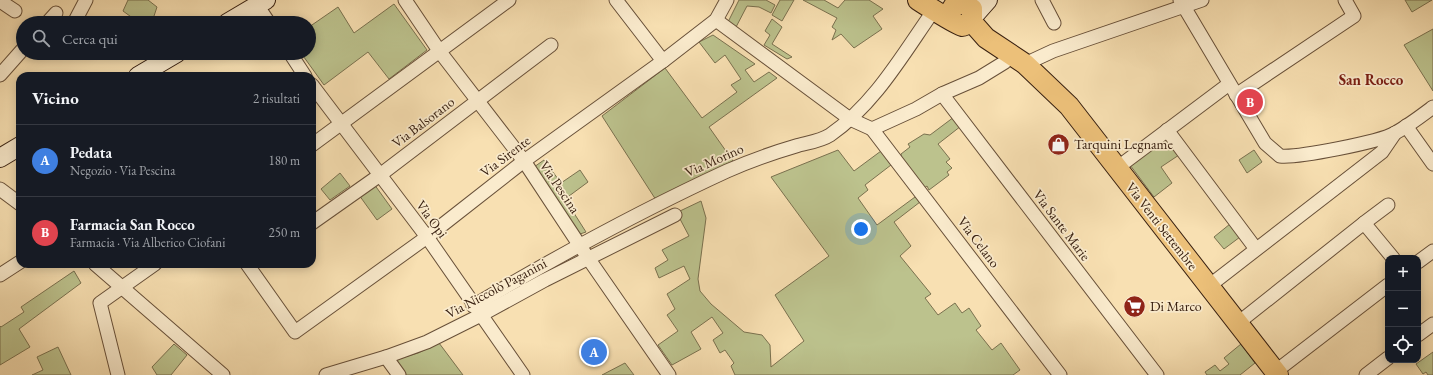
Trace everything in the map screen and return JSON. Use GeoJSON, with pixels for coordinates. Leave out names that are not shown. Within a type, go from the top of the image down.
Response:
{"type":"FeatureCollection","features":[{"type":"Feature","properties":{"kind":"main road","name":"Via Venti Settembre"},"geometry":{"type":"LineString","coordinates":[[952,13],[981,46],[1005,62],[1042,80]]}},
{"type":"Feature","properties":{"kind":"main road","name":"Via Venti Settembre"},"geometry":{"type":"LineString","coordinates":[[952,13],[1025,64],[1072,109],[1276,373]]}},
{"type":"Feature","properties":{"kind":"street"},"geometry":{"type":"LineString","coordinates":[[78,16],[86,0]]}},
{"type":"Feature","properties":{"kind":"street","name":"Via Pescina"},"geometry":{"type":"LineString","coordinates":[[405,0],[440,52],[524,161],[588,258],[669,375]]}},
{"type":"Feature","properties":{"kind":"street"},"geometry":{"type":"LineString","coordinates":[[316,142],[509,0]]}},
{"type":"Feature","properties":{"kind":"street"},"geometry":{"type":"LineString","coordinates":[[616,0],[663,61]]}},
{"type":"Feature","properties":{"kind":"street","name":"Via Sirente"},"geometry":{"type":"LineString","coordinates":[[250,268],[296,332],[427,237],[524,161],[663,61],[716,20],[727,0]]}},
{"type":"Feature","properties":{"kind":"street"},"geometry":{"type":"LineString","coordinates":[[952,13],[987,0]]}},
{"type":"Feature","properties":{"kind":"street"},"geometry":{"type":"LineString","coordinates":[[1042,0],[1054,23]]}},
{"type":"Feature","properties":{"kind":"street"},"geometry":{"type":"LineString","coordinates":[[1025,64],[1052,51],[1181,3],[1202,0]]}},
{"type":"Feature","properties":{"kind":"street"},"geometry":{"type":"LineString","coordinates":[[1117,168],[1167,130],[1354,16],[1345,0]]}},
{"type":"Feature","properties":{"kind":"street"},"geometry":{"type":"LineString","coordinates":[[0,2],[15,11]]}},
{"type":"Feature","properties":{"kind":"street"},"geometry":{"type":"LineString","coordinates":[[238,16],[261,2],[266,16]]}},
{"type":"Feature","properties":{"kind":"street"},"geometry":{"type":"LineString","coordinates":[[1181,3],[1264,142],[1269,148],[1280,156],[1311,153],[1377,140],[1406,126],[1433,107]]}},
{"type":"Feature","properties":{"kind":"street","name":"Via Morino"},"geometry":{"type":"LineString","coordinates":[[477,310],[579,244],[688,189],[754,159],[829,136],[850,119],[889,74],[952,13]]}},
{"type":"Feature","properties":{"kind":"street"},"geometry":{"type":"LineString","coordinates":[[716,20],[850,119],[872,129],[916,109],[942,94],[979,78],[1005,62]]}},
{"type":"Feature","properties":{"kind":"street","name":"Via Balsorano"},"geometry":{"type":"LineString","coordinates":[[316,220],[380,175],[552,46]]}},
{"type":"Feature","properties":{"kind":"street"},"geometry":{"type":"LineString","coordinates":[[0,75],[16,57]]}},
{"type":"Feature","properties":{"kind":"street"},"geometry":{"type":"LineString","coordinates":[[145,72],[165,60]]}},
{"type":"Feature","properties":{"kind":"street"},"geometry":{"type":"LineString","coordinates":[[295,60],[303,72]]}},
{"type":"Feature","properties":{"kind":"street","name":"Via Opi"},"geometry":{"type":"LineString","coordinates":[[316,91],[427,237],[522,375]]}},
{"type":"Feature","properties":{"kind":"street","name":"Via Sante Marie"},"geometry":{"type":"LineString","coordinates":[[942,94],[1157,375]]}},
{"type":"Feature","properties":{"kind":"street"},"geometry":{"type":"LineString","coordinates":[[1406,126],[1433,164]]}},
{"type":"Feature","properties":{"kind":"street","name":"Via Celano"},"geometry":{"type":"LineString","coordinates":[[872,129],[1060,375]]}},
{"type":"Feature","properties":{"kind":"street"},"geometry":{"type":"LineString","coordinates":[[1167,130],[1256,249]]}},
{"type":"Feature","properties":{"kind":"street"},"geometry":{"type":"LineString","coordinates":[[1209,286],[1382,152],[1394,133]]}},
{"type":"Feature","properties":{"kind":"street"},"geometry":{"type":"LineString","coordinates":[[0,158],[16,148]]}},
{"type":"Feature","properties":{"kind":"street"},"geometry":{"type":"LineString","coordinates":[[0,189],[16,201]]}},
{"type":"Feature","properties":{"kind":"street"},"geometry":{"type":"LineString","coordinates":[[1238,323],[1388,205]]}},
{"type":"Feature","properties":{"kind":"street","name":"Via Niccolò Paganini"},"geometry":{"type":"LineString","coordinates":[[326,375],[386,357],[427,342],[477,310],[507,299],[675,215]]}},
{"type":"Feature","properties":{"kind":"street"},"geometry":{"type":"LineString","coordinates":[[1364,223],[1391,255]]}},
{"type":"Feature","properties":{"kind":"street"},"geometry":{"type":"LineString","coordinates":[[1421,260],[1433,251]]}},
{"type":"Feature","properties":{"kind":"street"},"geometry":{"type":"LineString","coordinates":[[0,275],[16,265]]}},
{"type":"Feature","properties":{"kind":"street"},"geometry":{"type":"LineString","coordinates":[[100,268],[124,287],[223,375]]}},
{"type":"Feature","properties":{"kind":"street"},"geometry":{"type":"LineString","coordinates":[[118,375],[100,303],[150,268]]}},
{"type":"Feature","properties":{"kind":"street"},"geometry":{"type":"LineString","coordinates":[[1276,373],[1385,287]]}},
{"type":"Feature","properties":{"kind":"street"},"geometry":{"type":"LineString","coordinates":[[1421,333],[1433,324]]}},
{"type":"Feature","properties":{"kind":"street"},"geometry":{"type":"LineString","coordinates":[[386,357],[399,375]]}},
{"type":"Feature","properties":{"kind":"street"},"geometry":{"type":"LineString","coordinates":[[1366,375],[1385,360]]}},
{"type":"Feature","properties":{"kind":"green space"},"geometry":{"type":"Polygon","coordinates":[[[128,0],[148,0],[157,7],[154,16],[130,16],[123,11],[128,0]]]}},
{"type":"Feature","properties":{"kind":"green space"},"geometry":{"type":"Polygon","coordinates":[[[739,0],[766,0],[775,5],[771,13],[759,7],[747,6],[735,29],[727,24],[739,0]]]}},
{"type":"Feature","properties":{"kind":"green space"},"geometry":{"type":"Polygon","coordinates":[[[780,0],[794,0],[782,21],[772,15],[780,0]]]}},
{"type":"Feature","properties":{"kind":"green space"},"geometry":{"type":"Polygon","coordinates":[[[803,0],[824,0],[838,8],[845,0],[869,0],[883,9],[873,16],[882,29],[854,48],[841,34],[832,40],[836,30],[832,27],[837,18],[803,0]]]}},
{"type":"Feature","properties":{"kind":"green space"},"geometry":{"type":"Polygon","coordinates":[[[1405,0],[1432,0],[1412,12],[1405,0]]]}},
{"type":"Feature","properties":{"kind":"green space"},"geometry":{"type":"Polygon","coordinates":[[[394,4],[427,50],[389,79],[368,52],[324,85],[306,60],[316,60],[316,22],[338,7],[354,33],[394,4]]]}},
{"type":"Feature","properties":{"kind":"green space"},"geometry":{"type":"Polygon","coordinates":[[[772,19],[782,27],[772,44],[792,57],[787,59],[764,45],[770,35],[765,31],[772,19]]]}},
{"type":"Feature","properties":{"kind":"green space"},"geometry":{"type":"Polygon","coordinates":[[[1433,29],[1433,91],[1404,45],[1433,29]]]}},
{"type":"Feature","properties":{"kind":"green space"},"geometry":{"type":"Polygon","coordinates":[[[713,35],[755,64],[745,70],[754,82],[769,72],[777,78],[709,127],[733,161],[656,200],[602,116],[665,68],[702,118],[737,92],[731,85],[741,79],[725,55],[715,63],[699,42],[713,35]]]}},
{"type":"Feature","properties":{"kind":"green space"},"geometry":{"type":"Polygon","coordinates":[[[954,117],[961,126],[938,144],[950,159],[946,162],[952,168],[947,172],[949,175],[929,190],[927,186],[924,188],[902,161],[901,154],[910,147],[908,144],[924,134],[930,135],[954,117]]]}},
{"type":"Feature","properties":{"kind":"green space"},"geometry":{"type":"Polygon","coordinates":[[[1166,137],[1179,155],[1161,167],[1172,183],[1154,197],[1130,165],[1166,137]]]}},
{"type":"Feature","properties":{"kind":"green space"},"geometry":{"type":"Polygon","coordinates":[[[838,150],[854,171],[881,151],[891,165],[865,185],[868,190],[858,198],[877,225],[915,197],[920,202],[894,222],[911,246],[900,256],[931,294],[925,298],[938,315],[955,303],[962,313],[969,308],[981,326],[976,330],[992,350],[1001,343],[1020,370],[1013,375],[735,375],[731,366],[734,363],[725,350],[720,353],[713,340],[723,333],[712,317],[691,332],[701,349],[672,365],[658,345],[678,331],[667,315],[675,309],[667,294],[690,279],[684,266],[659,278],[655,268],[668,260],[662,250],[689,236],[680,219],[680,211],[701,201],[706,218],[698,279],[700,291],[711,304],[744,332],[762,335],[770,345],[771,367],[804,341],[775,295],[829,256],[771,177],[838,150]]]}},
{"type":"Feature","properties":{"kind":"green space"},"geometry":{"type":"Polygon","coordinates":[[[1254,150],[1262,162],[1247,173],[1239,160],[1254,150]]]}},
{"type":"Feature","properties":{"kind":"green space"},"geometry":{"type":"Polygon","coordinates":[[[544,160],[561,183],[580,170],[588,182],[565,199],[586,232],[580,234],[534,167],[544,160]]]}},
{"type":"Feature","properties":{"kind":"green space"},"geometry":{"type":"Polygon","coordinates":[[[340,173],[350,186],[330,200],[321,189],[340,173]]]}},
{"type":"Feature","properties":{"kind":"green space"},"geometry":{"type":"Polygon","coordinates":[[[374,184],[392,209],[377,220],[359,195],[374,184]]]}},
{"type":"Feature","properties":{"kind":"green space"},"geometry":{"type":"Polygon","coordinates":[[[1230,224],[1240,237],[1224,249],[1214,237],[1230,224]]]}},
{"type":"Feature","properties":{"kind":"green space"},"geometry":{"type":"Polygon","coordinates":[[[74,271],[81,283],[19,329],[30,347],[0,365],[0,326],[1,327],[24,312],[21,307],[74,271]]]}},
{"type":"Feature","properties":{"kind":"green space"},"geometry":{"type":"Polygon","coordinates":[[[439,343],[463,375],[406,375],[395,360],[418,353],[439,343]]]}},
{"type":"Feature","properties":{"kind":"green space"},"geometry":{"type":"Polygon","coordinates":[[[174,344],[187,355],[171,375],[157,375],[152,367],[174,344]]]}},
{"type":"Feature","properties":{"kind":"green space"},"geometry":{"type":"Polygon","coordinates":[[[1241,344],[1255,363],[1240,375],[1207,375],[1205,372],[1215,365],[1220,371],[1229,364],[1224,358],[1241,344]]]}},
{"type":"Feature","properties":{"kind":"green space"},"geometry":{"type":"Polygon","coordinates":[[[58,347],[71,375],[32,375],[43,370],[37,357],[58,347]]]}},
{"type":"Feature","properties":{"kind":"green space"},"geometry":{"type":"Polygon","coordinates":[[[1433,352],[1433,375],[1428,375],[1426,372],[1423,374],[1416,364],[1421,363],[1421,360],[1433,352]]]}},
{"type":"Feature","properties":{"kind":"green space"},"geometry":{"type":"Polygon","coordinates":[[[625,363],[634,375],[602,375],[625,363]]]}},
{"type":"Feature","properties":{"kind":"place","name":"Farmacia San Rocco"},"geometry":{"type":"Point","coordinates":[1250,102]}},
{"type":"Feature","properties":{"kind":"place","name":"Tarquini Legname"},"geometry":{"type":"Point","coordinates":[1058,144]}},
{"type":"Feature","properties":{"kind":"place","name":"Di Marco"},"geometry":{"type":"Point","coordinates":[1134,306]}},
{"type":"Feature","properties":{"kind":"place","name":"Pedata"},"geometry":{"type":"Point","coordinates":[594,352]}},
{"type":"Feature","properties":{"kind":"district","name":"San Rocco"},"geometry":{"type":"Point","coordinates":[1371,80]}}]}
